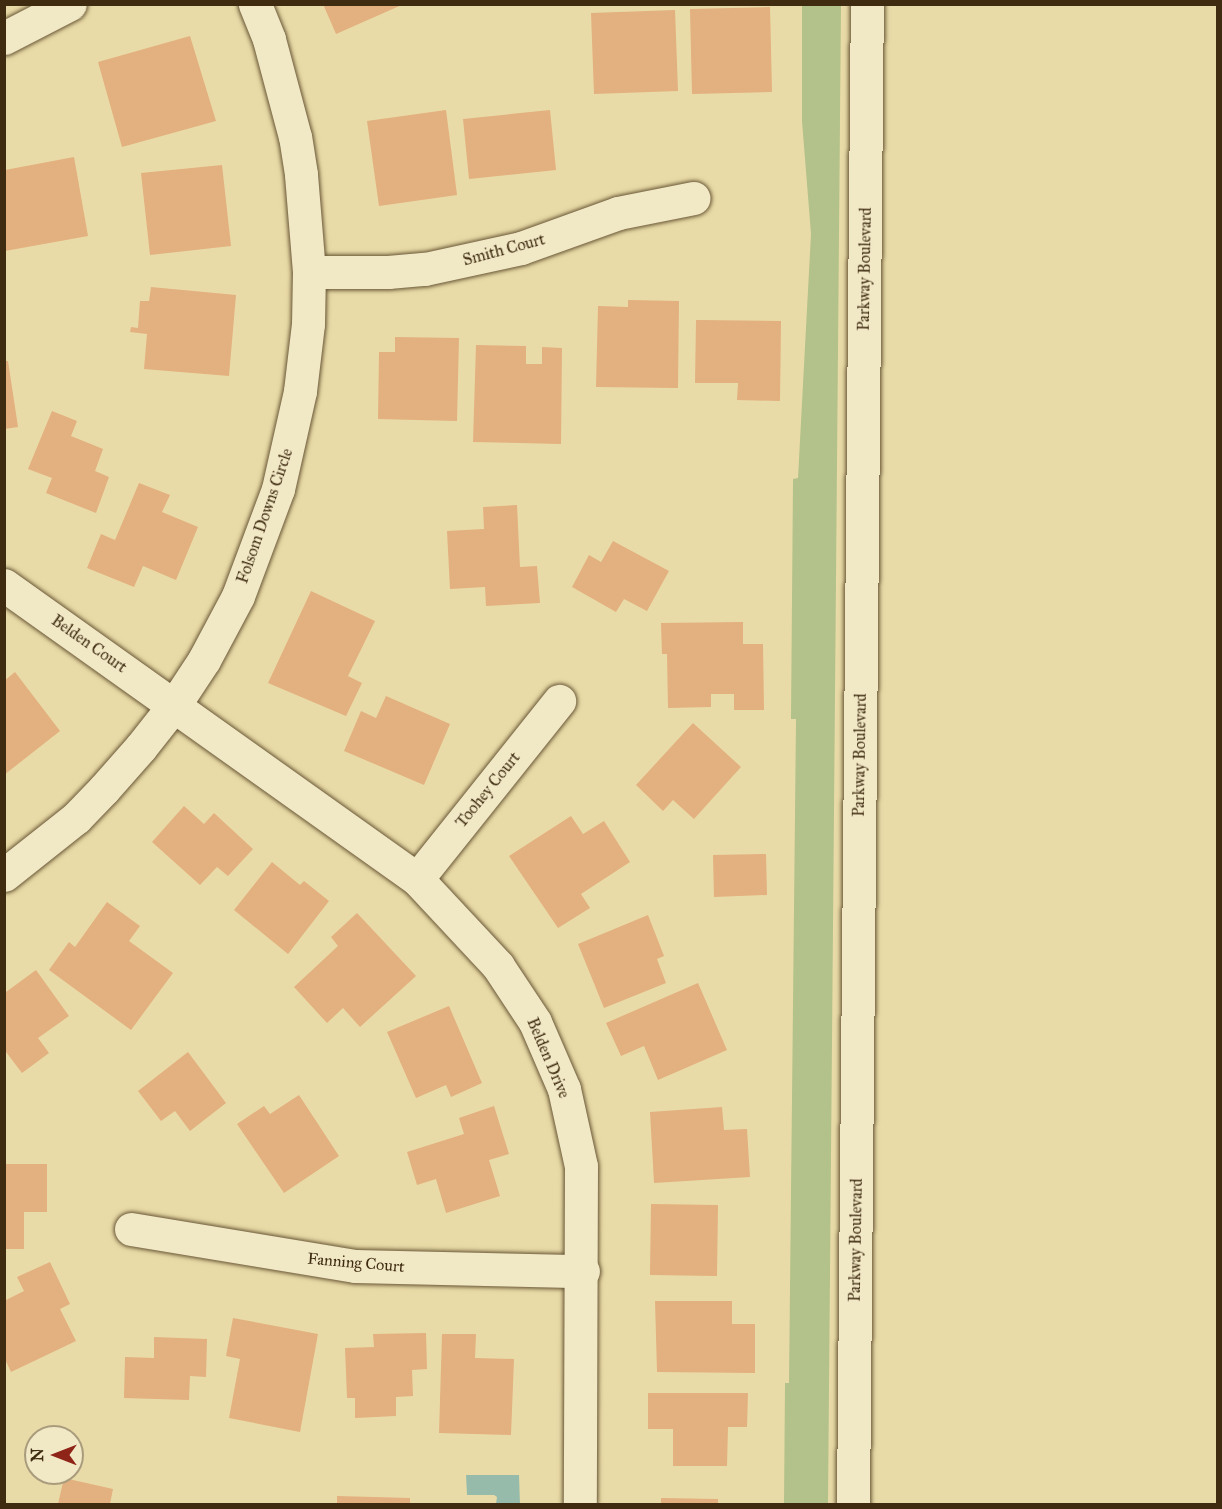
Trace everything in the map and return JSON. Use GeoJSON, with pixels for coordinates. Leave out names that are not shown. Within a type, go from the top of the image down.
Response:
{"type":"FeatureCollection","features":[{"type":"Feature","properties":{"kind":"street"},"geometry":{"type":"LineString","coordinates":[[4,38],[70,4]]}},
{"type":"Feature","properties":{"kind":"street","name":"Folsom Downs Circle"},"geometry":{"type":"LineString","coordinates":[[4,875],[76,818],[141,747],[174,704],[204,660],[238,596],[278,489],[300,391],[308,324],[309,272],[301,174],[295,138],[269,39],[255,4]]}},
{"type":"Feature","properties":{"kind":"street","name":"Parkway Boulevard"},"geometry":{"type":"LineString","coordinates":[[853,1504],[867,4]]}},
{"type":"Feature","properties":{"kind":"street","name":"Smith Court"},"geometry":{"type":"LineString","coordinates":[[309,272],[388,272],[425,269],[521,248],[618,213],[693,198]]}},
{"type":"Feature","properties":{"kind":"street","name":"Belden Court"},"geometry":{"type":"LineString","coordinates":[[4,585],[174,704]]}},
{"type":"Feature","properties":{"kind":"street","name":"Toohey Court"},"geometry":{"type":"LineString","coordinates":[[417,879],[560,701]]}},
{"type":"Feature","properties":{"kind":"street","name":"Belden Drive"},"geometry":{"type":"LineString","coordinates":[[174,704],[417,879],[498,966],[535,1022],[564,1089],[581,1166],[583,1271],[580,1504]]}},
{"type":"Feature","properties":{"kind":"street","name":"Fanning Court"},"geometry":{"type":"LineString","coordinates":[[131,1228],[355,1266],[583,1271]]}},
{"type":"Feature","properties":{"kind":"green space"},"geometry":{"type":"Polygon","coordinates":[[[841,4],[828,1504],[784,1504],[785,1383],[789,1383],[796,719],[791,719],[793,479],[798,478],[811,234],[802,121],[802,5],[841,4]]]}},
{"type":"Feature","properties":{"kind":"shaded area"},"geometry":{"type":"Polygon","coordinates":[[[466,1475],[519,1475],[520,1504],[496,1504],[497,1497],[494,1495],[467,1495],[466,1475]]]}},
{"type":"Feature","properties":{"kind":"building"},"geometry":{"type":"Polygon","coordinates":[[[323,4],[404,4],[336,34],[323,4]]]}},
{"type":"Feature","properties":{"kind":"building"},"geometry":{"type":"Polygon","coordinates":[[[770,7],[772,92],[692,94],[690,9],[770,7]]]}},
{"type":"Feature","properties":{"kind":"building"},"geometry":{"type":"Polygon","coordinates":[[[675,10],[678,91],[594,94],[591,13],[675,10]]]}},
{"type":"Feature","properties":{"kind":"building"},"geometry":{"type":"Polygon","coordinates":[[[190,36],[216,121],[122,147],[98,62],[190,36]]]}},
{"type":"Feature","properties":{"kind":"building"},"geometry":{"type":"Polygon","coordinates":[[[446,110],[457,195],[379,206],[367,121],[446,110]]]}},
{"type":"Feature","properties":{"kind":"building"},"geometry":{"type":"Polygon","coordinates":[[[550,110],[556,170],[469,179],[463,119],[550,110]]]}},
{"type":"Feature","properties":{"kind":"building"},"geometry":{"type":"Polygon","coordinates":[[[74,157],[88,236],[5,251],[5,170],[74,157]]]}},
{"type":"Feature","properties":{"kind":"building"},"geometry":{"type":"Polygon","coordinates":[[[222,165],[231,246],[150,255],[141,173],[222,165]]]}},
{"type":"Feature","properties":{"kind":"building"},"geometry":{"type":"Polygon","coordinates":[[[151,287],[236,295],[229,376],[144,369],[147,334],[130,332],[131,327],[138,328],[140,301],[149,301],[151,287]]]}},
{"type":"Feature","properties":{"kind":"building"},"geometry":{"type":"Polygon","coordinates":[[[628,300],[679,301],[678,388],[596,387],[598,306],[628,307],[628,300]]]}},
{"type":"Feature","properties":{"kind":"building"},"geometry":{"type":"Polygon","coordinates":[[[696,320],[781,321],[780,401],[737,400],[738,383],[695,383],[696,320]]]}},
{"type":"Feature","properties":{"kind":"building"},"geometry":{"type":"Polygon","coordinates":[[[395,337],[459,338],[457,421],[378,419],[379,352],[395,352],[395,337]]]}},
{"type":"Feature","properties":{"kind":"building"},"geometry":{"type":"Polygon","coordinates":[[[476,345],[526,346],[526,364],[542,364],[542,347],[562,348],[561,444],[473,442],[476,345]]]}},
{"type":"Feature","properties":{"kind":"building"},"geometry":{"type":"Polygon","coordinates":[[[4,361],[8,361],[18,427],[4,429],[4,361]]]}},
{"type":"Feature","properties":{"kind":"building"},"geometry":{"type":"Polygon","coordinates":[[[52,411],[77,421],[71,436],[103,449],[95,471],[109,477],[96,513],[46,493],[52,478],[28,469],[52,411]]]}},
{"type":"Feature","properties":{"kind":"building"},"geometry":{"type":"Polygon","coordinates":[[[139,483],[170,495],[162,512],[198,527],[176,580],[143,566],[134,587],[87,568],[101,534],[115,540],[139,483]]]}},
{"type":"Feature","properties":{"kind":"building"},"geometry":{"type":"Polygon","coordinates":[[[517,505],[520,567],[537,566],[540,603],[486,606],[485,587],[450,589],[447,531],[484,529],[483,507],[517,505]]]}},
{"type":"Feature","properties":{"kind":"building"},"geometry":{"type":"Polygon","coordinates":[[[613,541],[669,571],[647,611],[624,599],[616,612],[572,587],[589,555],[601,562],[613,541]]]}},
{"type":"Feature","properties":{"kind":"building"},"geometry":{"type":"Polygon","coordinates":[[[311,591],[375,621],[348,676],[362,683],[346,716],[268,683],[311,591]]]}},
{"type":"Feature","properties":{"kind":"building"},"geometry":{"type":"Polygon","coordinates":[[[743,622],[743,644],[763,644],[764,710],[734,710],[734,694],[711,694],[711,707],[668,708],[667,654],[662,654],[661,623],[743,622]]]}},
{"type":"Feature","properties":{"kind":"building"},"geometry":{"type":"Polygon","coordinates":[[[15,672],[60,731],[4,775],[4,681],[15,672]]]}},
{"type":"Feature","properties":{"kind":"building"},"geometry":{"type":"Polygon","coordinates":[[[386,696],[450,724],[424,785],[344,751],[361,711],[376,718],[386,696]]]}},
{"type":"Feature","properties":{"kind":"building"},"geometry":{"type":"Polygon","coordinates":[[[693,723],[741,767],[694,819],[673,800],[663,811],[636,785],[693,723]]]}},
{"type":"Feature","properties":{"kind":"building"},"geometry":{"type":"Polygon","coordinates":[[[184,806],[204,824],[214,813],[253,849],[228,876],[217,867],[200,885],[152,842],[184,806]]]}},
{"type":"Feature","properties":{"kind":"building"},"geometry":{"type":"Polygon","coordinates":[[[571,816],[583,834],[604,821],[630,862],[581,894],[590,908],[558,928],[509,856],[571,816]]]}},
{"type":"Feature","properties":{"kind":"building"},"geometry":{"type":"Polygon","coordinates":[[[766,854],[767,895],[714,897],[713,855],[766,854]]]}},
{"type":"Feature","properties":{"kind":"building"},"geometry":{"type":"Polygon","coordinates":[[[272,862],[300,885],[304,881],[329,901],[288,954],[234,910],[272,862]]]}},
{"type":"Feature","properties":{"kind":"building"},"geometry":{"type":"Polygon","coordinates":[[[107,902],[140,926],[129,941],[173,973],[131,1030],[49,970],[69,942],[75,947],[107,902]]]}},
{"type":"Feature","properties":{"kind":"building"},"geometry":{"type":"Polygon","coordinates":[[[357,913],[416,976],[360,1027],[343,1008],[327,1023],[294,987],[338,946],[331,937],[357,913]]]}},
{"type":"Feature","properties":{"kind":"building"},"geometry":{"type":"Polygon","coordinates":[[[648,915],[664,956],[657,959],[666,983],[604,1008],[578,944],[648,915]]]}},
{"type":"Feature","properties":{"kind":"building"},"geometry":{"type":"Polygon","coordinates":[[[36,970],[69,1016],[38,1038],[49,1053],[22,1073],[6,1052],[4,1053],[4,990],[6,992],[36,970]]]}},
{"type":"Feature","properties":{"kind":"building"},"geometry":{"type":"Polygon","coordinates":[[[698,983],[727,1050],[658,1080],[644,1046],[621,1056],[606,1023],[698,983]]]}},
{"type":"Feature","properties":{"kind":"building"},"geometry":{"type":"Polygon","coordinates":[[[449,1006],[482,1083],[451,1097],[446,1085],[416,1098],[387,1032],[449,1006]]]}},
{"type":"Feature","properties":{"kind":"building"},"geometry":{"type":"Polygon","coordinates":[[[188,1052],[226,1103],[190,1131],[175,1111],[161,1121],[138,1091],[188,1052]]]}},
{"type":"Feature","properties":{"kind":"building"},"geometry":{"type":"Polygon","coordinates":[[[299,1095],[339,1156],[284,1193],[237,1124],[264,1106],[270,1114],[299,1095]]]}},
{"type":"Feature","properties":{"kind":"building"},"geometry":{"type":"Polygon","coordinates":[[[494,1106],[509,1154],[489,1160],[500,1196],[446,1213],[436,1179],[417,1185],[407,1152],[464,1134],[459,1118],[494,1106]]]}},
{"type":"Feature","properties":{"kind":"building"},"geometry":{"type":"Polygon","coordinates":[[[722,1107],[724,1130],[747,1129],[750,1177],[654,1183],[650,1112],[722,1107]]]}},
{"type":"Feature","properties":{"kind":"building"},"geometry":{"type":"Polygon","coordinates":[[[4,1164],[47,1164],[47,1212],[24,1212],[24,1249],[4,1249],[4,1164]]]}},
{"type":"Feature","properties":{"kind":"building"},"geometry":{"type":"Polygon","coordinates":[[[651,1204],[718,1205],[717,1276],[650,1275],[651,1204]]]}},
{"type":"Feature","properties":{"kind":"building"},"geometry":{"type":"Polygon","coordinates":[[[50,1262],[70,1304],[60,1309],[76,1341],[11,1372],[4,1357],[4,1301],[24,1291],[17,1277],[50,1262]]]}},
{"type":"Feature","properties":{"kind":"building"},"geometry":{"type":"Polygon","coordinates":[[[655,1301],[732,1301],[732,1324],[755,1324],[755,1373],[657,1372],[655,1301]]]}},
{"type":"Feature","properties":{"kind":"building"},"geometry":{"type":"Polygon","coordinates":[[[233,1318],[318,1334],[300,1432],[229,1418],[240,1359],[226,1356],[233,1318]]]}},
{"type":"Feature","properties":{"kind":"building"},"geometry":{"type":"Polygon","coordinates":[[[426,1333],[427,1369],[412,1370],[413,1396],[396,1397],[396,1416],[355,1418],[355,1398],[347,1398],[345,1348],[374,1347],[373,1334],[426,1333]]]}},
{"type":"Feature","properties":{"kind":"building"},"geometry":{"type":"Polygon","coordinates":[[[442,1334],[476,1334],[475,1358],[514,1359],[511,1435],[439,1433],[442,1334]]]}},
{"type":"Feature","properties":{"kind":"building"},"geometry":{"type":"Polygon","coordinates":[[[154,1337],[207,1339],[206,1377],[190,1376],[189,1400],[124,1398],[125,1357],[154,1358],[154,1337]]]}},
{"type":"Feature","properties":{"kind":"building"},"geometry":{"type":"Polygon","coordinates":[[[648,1393],[748,1393],[747,1427],[728,1427],[727,1466],[673,1466],[673,1429],[648,1429],[648,1393]]]}},
{"type":"Feature","properties":{"kind":"building"},"geometry":{"type":"Polygon","coordinates":[[[84,1482],[113,1489],[110,1504],[58,1504],[62,1485],[84,1485],[84,1482]]]}},
{"type":"Feature","properties":{"kind":"building"},"geometry":{"type":"Polygon","coordinates":[[[337,1496],[410,1498],[410,1504],[337,1504],[337,1496]]]}},
{"type":"Feature","properties":{"kind":"building"},"geometry":{"type":"Polygon","coordinates":[[[661,1498],[718,1499],[718,1504],[661,1504],[661,1498]]]}}]}
